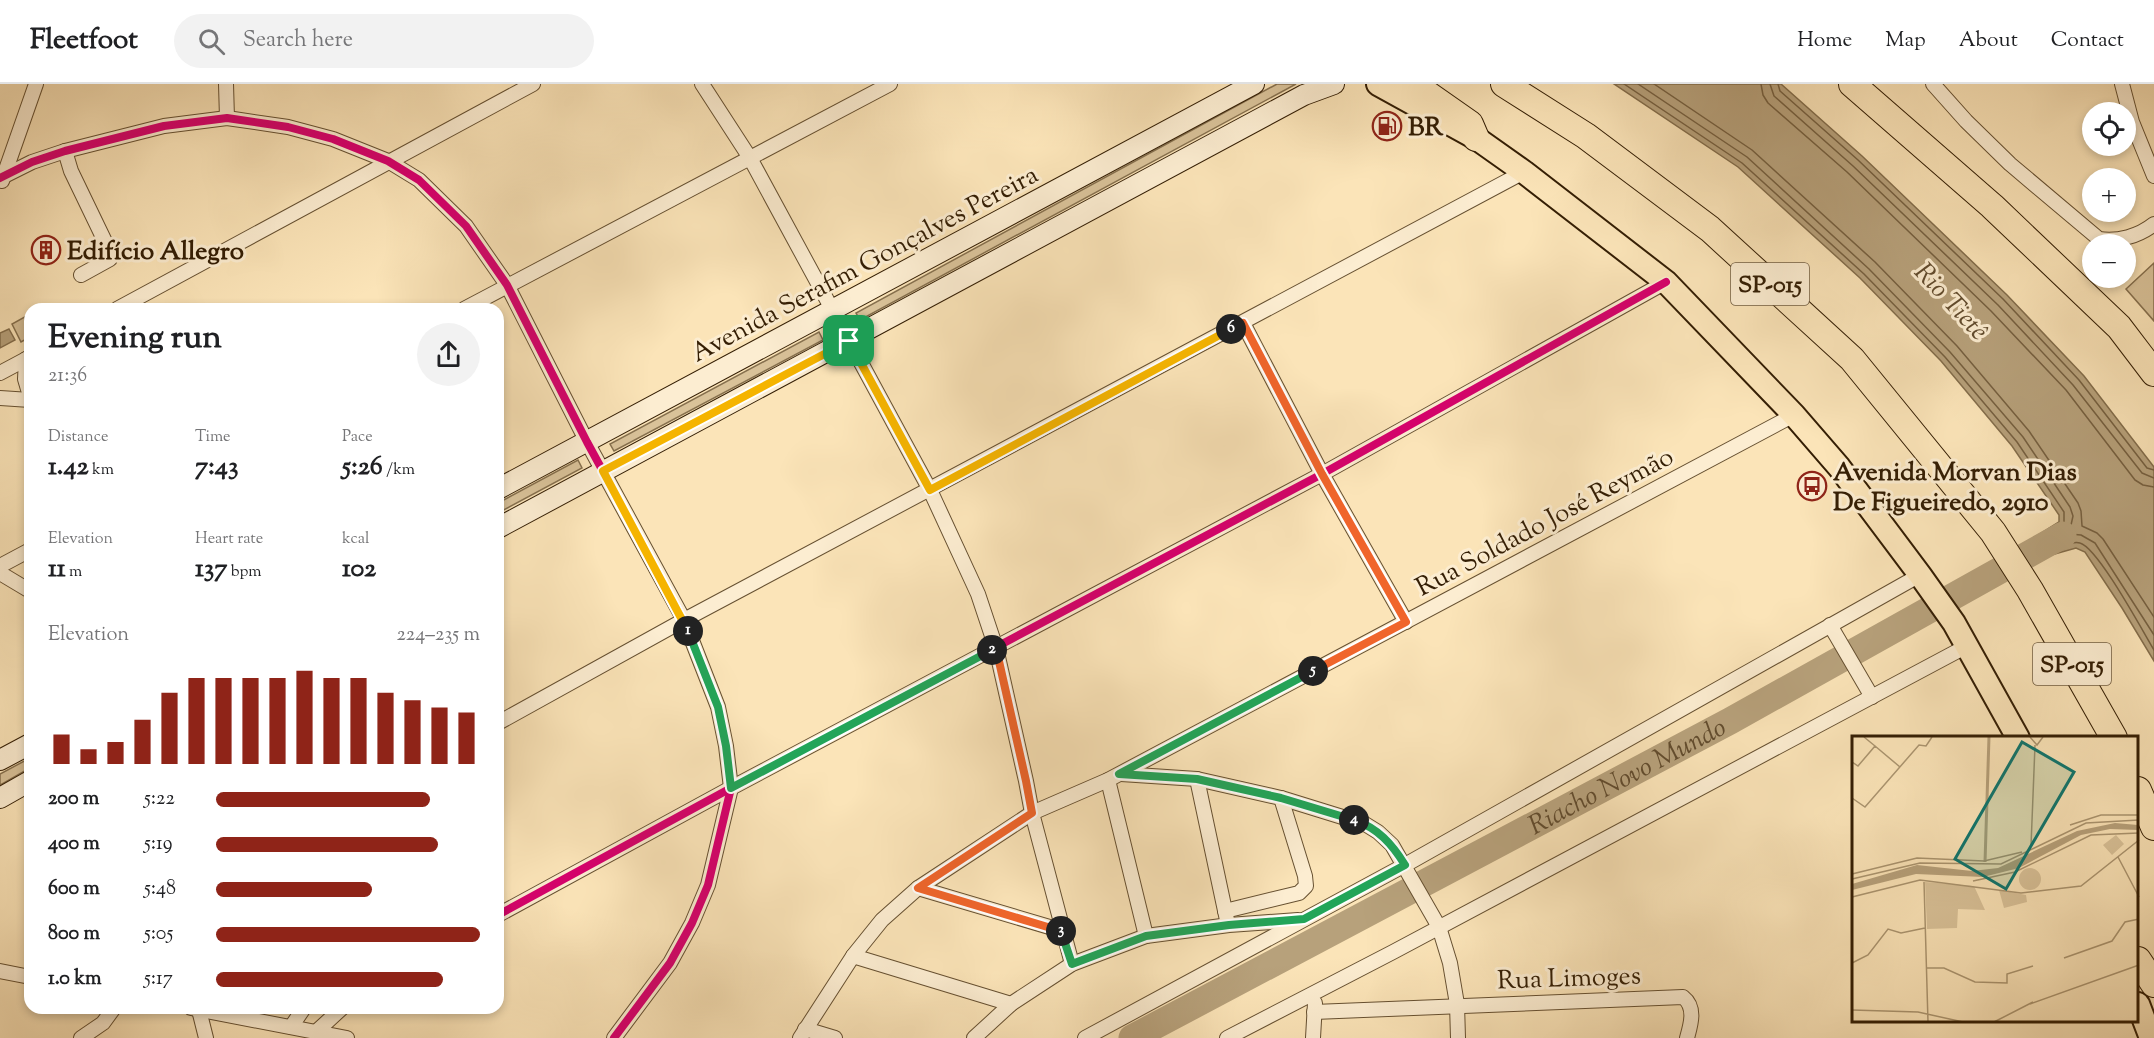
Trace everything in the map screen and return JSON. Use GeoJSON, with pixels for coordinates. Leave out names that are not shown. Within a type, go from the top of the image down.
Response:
{"type":"FeatureCollection","features":[{"type":"Feature","properties":{"kind":"highway"},"geometry":{"type":"LineString","coordinates":[[1378,84],[1476,138],[1524,172],[1666,282],[1794,415],[1839,467],[1954,623],[2017,736]]}},
{"type":"Feature","properties":{"kind":"highway"},"geometry":{"type":"LineString","coordinates":[[1413,84],[1470,124],[1476,138]]}},
{"type":"Feature","properties":{"kind":"highway","name":"SP-015"},"geometry":{"type":"LineString","coordinates":[[1504,84],[1586,136],[1710,229],[1852,359],[1993,532],[2030,590],[2113,736]]}},
{"type":"Feature","properties":{"kind":"highway"},"geometry":{"type":"LineString","coordinates":[[1852,84],[1992,206],[2119,327],[2154,373]]}},
{"type":"Feature","properties":{"kind":"highway"},"geometry":{"type":"LineString","coordinates":[[2119,327],[2154,349]]}},
{"type":"Feature","properties":{"kind":"highway"},"geometry":{"type":"LineString","coordinates":[[2139,791],[2154,827]]}},
{"type":"Feature","properties":{"kind":"highway"},"geometry":{"type":"LineString","coordinates":[[2139,962],[2154,984]]}},
{"type":"Feature","properties":{"kind":"highway"},"geometry":{"type":"LineString","coordinates":[[2139,1007],[2151,1038]]}},
{"type":"Feature","properties":{"kind":"main road","name":"Avenida Serafim Gonçalves Pereira"},"geometry":{"type":"LineString","coordinates":[[504,486],[1254,84]]}},
{"type":"Feature","properties":{"kind":"main road"},"geometry":{"type":"LineString","coordinates":[[504,525],[1304,95],[1334,84]]}},
{"type":"Feature","properties":{"kind":"main road"},"geometry":{"type":"LineString","coordinates":[[0,760],[24,747]]}},
{"type":"Feature","properties":{"kind":"main road"},"geometry":{"type":"LineString","coordinates":[[0,798],[24,784]]}},
{"type":"Feature","properties":{"kind":"street"},"geometry":{"type":"LineString","coordinates":[[1,180],[36,84]]}},
{"type":"Feature","properties":{"kind":"street"},"geometry":{"type":"LineString","coordinates":[[226,84],[227,118]]}},
{"type":"Feature","properties":{"kind":"street"},"geometry":{"type":"LineString","coordinates":[[128,303],[533,84]]}},
{"type":"Feature","properties":{"kind":"street"},"geometry":{"type":"LineString","coordinates":[[702,84],[750,158],[930,490],[978,594],[996,648],[1032,813],[1072,964]]}},
{"type":"Feature","properties":{"kind":"street"},"geometry":{"type":"LineString","coordinates":[[475,303],[890,84]]}},
{"type":"Feature","properties":{"kind":"street"},"geometry":{"type":"LineString","coordinates":[[1933,84],[1966,121],[2010,164],[2099,239],[2110,241],[2127,238],[2154,224]]}},
{"type":"Feature","properties":{"kind":"street"},"geometry":{"type":"LineString","coordinates":[[2122,84],[2132,122],[2154,176]]}},
{"type":"Feature","properties":{"kind":"street"},"geometry":{"type":"LineString","coordinates":[[1,180],[32,162],[65,151],[164,126],[227,118],[288,127],[333,139],[388,161],[419,180],[465,226],[507,285],[587,442],[684,620],[718,707],[726,746],[731,788],[708,885],[692,924],[670,963],[614,1038]]}},
{"type":"Feature","properties":{"kind":"street"},"geometry":{"type":"LineString","coordinates":[[65,151],[71,171],[111,254],[110,259],[81,275]]}},
{"type":"Feature","properties":{"kind":"street"},"geometry":{"type":"LineString","coordinates":[[504,720],[684,620],[1524,172]]}},
{"type":"Feature","properties":{"kind":"street"},"geometry":{"type":"LineString","coordinates":[[504,912],[731,788],[1322,474],[1666,282]]}},
{"type":"Feature","properties":{"kind":"street"},"geometry":{"type":"LineString","coordinates":[[1243,323],[1322,474],[1406,622]]}},
{"type":"Feature","properties":{"kind":"street"},"geometry":{"type":"LineString","coordinates":[[0,373],[24,360]]}},
{"type":"Feature","properties":{"kind":"street"},"geometry":{"type":"LineString","coordinates":[[0,398],[24,398]]}},
{"type":"Feature","properties":{"kind":"street","name":"Rua Soldado José Reymão"},"geometry":{"type":"LineString","coordinates":[[802,1034],[853,956],[882,920],[918,888],[1032,813],[1114,777],[1794,415]]}},
{"type":"Feature","properties":{"kind":"street"},"geometry":{"type":"LineString","coordinates":[[0,566],[24,553]]}},
{"type":"Feature","properties":{"kind":"street"},"geometry":{"type":"LineString","coordinates":[[0,573],[24,587]]}},
{"type":"Feature","properties":{"kind":"street"},"geometry":{"type":"LineString","coordinates":[[1085,1038],[1304,919],[1408,871],[1830,625],[1925,581]]}},
{"type":"Feature","properties":{"kind":"street"},"geometry":{"type":"LineString","coordinates":[[1830,625],[1872,697]]}},
{"type":"Feature","properties":{"kind":"street"},"geometry":{"type":"LineString","coordinates":[[1227,1038],[1967,646]]}},
{"type":"Feature","properties":{"kind":"street"},"geometry":{"type":"LineString","coordinates":[[1146,936],[1114,777],[1197,779],[1281,798],[1365,824],[1392,845],[1439,927],[1450,963],[1458,1038]]}},
{"type":"Feature","properties":{"kind":"street"},"geometry":{"type":"LineString","coordinates":[[1197,779],[1227,918]]}},
{"type":"Feature","properties":{"kind":"street"},"geometry":{"type":"LineString","coordinates":[[974,1038],[1011,1004],[1072,964],[1146,936],[1227,918],[1299,893],[1306,885],[1305,876],[1281,798]]}},
{"type":"Feature","properties":{"kind":"street"},"geometry":{"type":"LineString","coordinates":[[918,888],[1063,931]]}},
{"type":"Feature","properties":{"kind":"street"},"geometry":{"type":"LineString","coordinates":[[1227,918],[1304,919]]}},
{"type":"Feature","properties":{"kind":"street"},"geometry":{"type":"LineString","coordinates":[[853,956],[1011,1004]]}},
{"type":"Feature","properties":{"kind":"street"},"geometry":{"type":"LineString","coordinates":[[0,971],[24,976]]}},
{"type":"Feature","properties":{"kind":"street"},"geometry":{"type":"LineString","coordinates":[[1313,1038],[1316,992]]}},
{"type":"Feature","properties":{"kind":"street","name":"Rua Limoges"},"geometry":{"type":"LineString","coordinates":[[1314,1012],[1456,1004],[1683,997],[1688,1002],[1692,1018],[1687,1038]]}},
{"type":"Feature","properties":{"kind":"street"},"geometry":{"type":"LineString","coordinates":[[81,1038],[103,1023],[110,1014]]}},
{"type":"Feature","properties":{"kind":"street"},"geometry":{"type":"LineString","coordinates":[[197,1014],[206,1038]]}},
{"type":"Feature","properties":{"kind":"street"},"geometry":{"type":"LineString","coordinates":[[222,1014],[347,1038]]}},
{"type":"Feature","properties":{"kind":"street"},"geometry":{"type":"LineString","coordinates":[[291,1027],[300,1014]]}},
{"type":"Feature","properties":{"kind":"street"},"geometry":{"type":"LineString","coordinates":[[316,1032],[336,1014]]}},
{"type":"Feature","properties":{"kind":"street"},"geometry":{"type":"LineString","coordinates":[[802,1034],[835,1038]]}},
{"type":"Feature","properties":{"kind":"shaded area"},"geometry":{"type":"Polygon","coordinates":[[[1277,84],[1296,84],[860,320],[856,313],[1277,84]]]}},
{"type":"Feature","properties":{"kind":"shaded area"},"geometry":{"type":"Polygon","coordinates":[[[2154,263],[2154,321],[2126,289],[2136,288],[2136,280],[2154,263]]]}},
{"type":"Feature","properties":{"kind":"shaded area"},"geometry":{"type":"Polygon","coordinates":[[[24,317],[24,340],[21,342],[12,324],[24,317]]]}},
{"type":"Feature","properties":{"kind":"shaded area"},"geometry":{"type":"Polygon","coordinates":[[[819,332],[823,340],[614,451],[610,444],[819,332]]]}},
{"type":"Feature","properties":{"kind":"shaded area"},"geometry":{"type":"Polygon","coordinates":[[[578,460],[582,468],[504,510],[504,500],[578,460]]]}},
{"type":"Feature","properties":{"kind":"shaded area"},"geometry":{"type":"Polygon","coordinates":[[[24,761],[24,771],[0,785],[0,774],[24,761]]]}},
{"type":"Feature","properties":{"kind":"water","name":"Rio Tietê"},"geometry":{"type":"Polygon","coordinates":[[[1614,84],[1781,84],[1862,156],[2007,295],[2084,376],[2154,467],[2154,661],[2085,552],[2076,548],[2033,560],[2024,544],[2059,522],[2059,515],[2012,446],[1941,361],[1860,278],[1738,167],[1614,84]]]}},
{"type":"Feature","properties":{"kind":"water"},"geometry":{"type":"Polygon","coordinates":[[[9,329],[15,340],[0,348],[0,333],[9,329]]]}},
{"type":"Feature","properties":{"kind":"waterway","name":"Riacho Novo Mundo"},"geometry":{"type":"LineString","coordinates":[[1132,1038],[1730,721],[2063,535]]}},
{"type":"Feature","properties":{"kind":"cycle path"},"geometry":{"type":"LineString","coordinates":[[0,178],[32,162],[65,151],[164,126],[227,118],[288,127],[333,139],[388,161],[419,180],[466,226],[507,285],[587,442],[684,620],[718,707],[726,746],[731,788],[708,885],[692,923],[670,963],[614,1038]]}},
{"type":"Feature","properties":{"kind":"cycle path"},"geometry":{"type":"LineString","coordinates":[[504,912],[731,788],[1322,474],[1666,282]]}},
{"type":"Feature","properties":{"kind":"place","name":"BR"},"geometry":{"type":"Point","coordinates":[1387,126]}},
{"type":"Feature","properties":{"kind":"place","name":"Edifício Allegro"},"geometry":{"type":"Point","coordinates":[46,250]}},
{"type":"Feature","properties":{"kind":"place","name":"Avenida Morvan Dias De Figueiredo, 2910"},"geometry":{"type":"Point","coordinates":[1812,486]}},
{"type":"Feature","properties":{"kind":"route"},"geometry":{"type":"LineString","coordinates":[[1243,323],[1322,474],[1406,622],[1119,774],[1197,779],[1281,798],[1365,824],[1392,845],[1405,865],[1304,919],[1229,925],[1146,936],[1072,964],[1063,931],[918,888],[1032,813],[996,648],[731,788],[718,707],[684,620],[603,471],[849,341],[930,490],[1243,323]]}}]}
